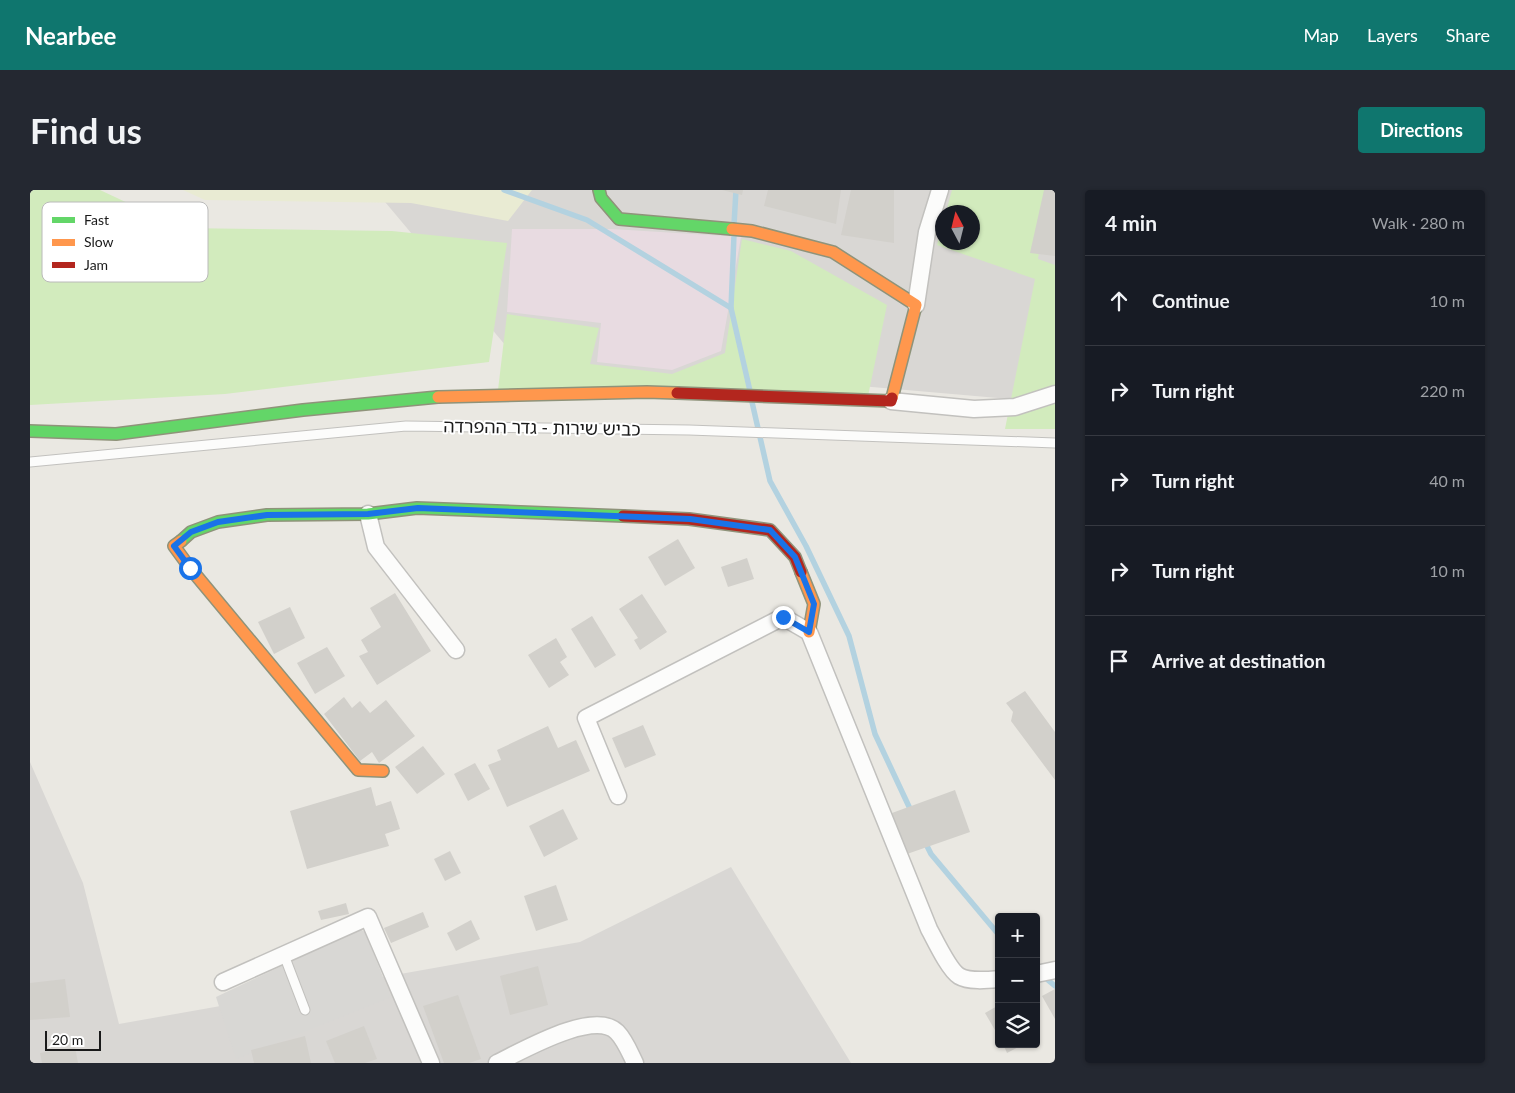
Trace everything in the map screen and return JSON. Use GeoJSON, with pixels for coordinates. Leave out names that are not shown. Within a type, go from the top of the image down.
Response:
{"type":"FeatureCollection","features":[{"type":"Feature","properties":{"kind":"street"},"geometry":{"type":"LineString","coordinates":[[599,190],[601,198],[620,219],[752,232],[833,252],[916,304]]}},
{"type":"Feature","properties":{"kind":"street"},"geometry":{"type":"LineString","coordinates":[[891,401],[916,304],[927,232],[940,190]]}},
{"type":"Feature","properties":{"kind":"street"},"geometry":{"type":"LineString","coordinates":[[30,431],[116,434],[422,397],[647,392],[891,401],[974,408],[1015,407],[1055,394]]}},
{"type":"Feature","properties":{"kind":"street"},"geometry":{"type":"LineString","coordinates":[[383,771],[358,770],[196,576],[174,546],[191,532],[218,522],[267,515],[368,514],[418,508],[690,519],[770,530],[795,557],[814,604],[809,632],[929,929],[948,962],[959,976],[979,980],[995,979]]}},
{"type":"Feature","properties":{"kind":"street"},"geometry":{"type":"LineString","coordinates":[[368,514],[376,547],[456,650]]}},
{"type":"Feature","properties":{"kind":"street"},"geometry":{"type":"LineString","coordinates":[[618,796],[586,718],[783,617],[809,632]]}},
{"type":"Feature","properties":{"kind":"street"},"geometry":{"type":"LineString","coordinates":[[223,982],[368,917],[431,1063]]}},
{"type":"Feature","properties":{"kind":"street"},"geometry":{"type":"LineString","coordinates":[[1040,973],[1055,970]]}},
{"type":"Feature","properties":{"kind":"street"},"geometry":{"type":"LineString","coordinates":[[497,1063],[569,1030],[607,1026],[617,1032],[626,1044],[635,1063]]}},
{"type":"Feature","properties":{"kind":"lane","name":"כביש שירות - גדר ההפרדה"},"geometry":{"type":"LineString","coordinates":[[30,462],[406,426],[699,430],[1055,443]]}},
{"type":"Feature","properties":{"kind":"lane"},"geometry":{"type":"LineString","coordinates":[[284,954],[305,1010]]}},
{"type":"Feature","properties":{"kind":"shaded area"},"geometry":{"type":"Polygon","coordinates":[[[375,190],[1055,190],[1055,403],[769,378],[527,371],[375,190]]]}},
{"type":"Feature","properties":{"kind":"shaded area"},"geometry":{"type":"Polygon","coordinates":[[[512,229],[612,229],[741,237],[721,351],[672,370],[597,362],[601,323],[507,312],[512,229]]]}},
{"type":"Feature","properties":{"kind":"shaded area"},"geometry":{"type":"Polygon","coordinates":[[[30,762],[83,883],[119,1024],[580,942],[731,867],[851,1063],[30,1063],[30,762]]]}},
{"type":"Feature","properties":{"kind":"shaded area"},"geometry":{"type":"Polygon","coordinates":[[[360,929],[365,932],[391,997],[236,1059],[216,997],[360,929]]]}},
{"type":"Feature","properties":{"kind":"green space"},"geometry":{"type":"Polygon","coordinates":[[[30,190],[100,190],[126,202],[42,202],[42,282],[208,282],[208,228],[392,231],[507,243],[489,362],[225,394],[30,405],[30,190]]]}},
{"type":"Feature","properties":{"kind":"green space"},"geometry":{"type":"Polygon","coordinates":[[[183,190],[532,190],[508,221],[411,203],[205,200],[183,190]]]}},
{"type":"Feature","properties":{"kind":"green space"},"geometry":{"type":"Polygon","coordinates":[[[952,190],[1049,190],[1038,259],[1055,265],[1055,429],[1005,429],[1035,279],[951,250],[980,250],[980,205],[948,205],[952,190]]]}},
{"type":"Feature","properties":{"kind":"green space"},"geometry":{"type":"Polygon","coordinates":[[[742,239],[791,251],[887,305],[868,396],[498,390],[507,314],[599,328],[590,364],[672,374],[725,353],[742,239]]]}},
{"type":"Feature","properties":{"kind":"building"},"geometry":{"type":"Polygon","coordinates":[[[722,190],[743,190],[742,195],[722,190]]]}},
{"type":"Feature","properties":{"kind":"building"},"geometry":{"type":"Polygon","coordinates":[[[768,190],[841,190],[836,224],[764,206],[768,190]]]}},
{"type":"Feature","properties":{"kind":"building"},"geometry":{"type":"Polygon","coordinates":[[[851,190],[894,190],[894,243],[841,235],[851,190]]]}},
{"type":"Feature","properties":{"kind":"building"},"geometry":{"type":"Polygon","coordinates":[[[1044,190],[1055,190],[1055,256],[1030,253],[1044,190]]]}},
{"type":"Feature","properties":{"kind":"building"},"geometry":{"type":"Polygon","coordinates":[[[678,539],[695,568],[665,586],[648,557],[678,539]]]}},
{"type":"Feature","properties":{"kind":"building"},"geometry":{"type":"Polygon","coordinates":[[[747,558],[754,579],[728,587],[721,567],[747,558]]]}},
{"type":"Feature","properties":{"kind":"building"},"geometry":{"type":"Polygon","coordinates":[[[395,593],[431,651],[377,685],[359,656],[368,652],[361,640],[381,627],[370,608],[395,593]]]}},
{"type":"Feature","properties":{"kind":"building"},"geometry":{"type":"Polygon","coordinates":[[[642,594],[667,632],[640,650],[634,640],[638,638],[619,609],[642,594]]]}},
{"type":"Feature","properties":{"kind":"building"},"geometry":{"type":"Polygon","coordinates":[[[290,607],[305,638],[274,654],[258,622],[290,607]]]}},
{"type":"Feature","properties":{"kind":"building"},"geometry":{"type":"Polygon","coordinates":[[[592,616],[616,655],[595,668],[571,629],[592,616]]]}},
{"type":"Feature","properties":{"kind":"building"},"geometry":{"type":"Polygon","coordinates":[[[556,638],[567,657],[560,662],[569,675],[549,688],[528,655],[556,638]]]}},
{"type":"Feature","properties":{"kind":"building"},"geometry":{"type":"Polygon","coordinates":[[[327,647],[345,676],[315,694],[297,663],[327,647]]]}},
{"type":"Feature","properties":{"kind":"building"},"geometry":{"type":"Polygon","coordinates":[[[1025,691],[1055,732],[1055,780],[1011,721],[1013,712],[1006,703],[1025,691]]]}},
{"type":"Feature","properties":{"kind":"building"},"geometry":{"type":"Polygon","coordinates":[[[344,697],[352,708],[360,701],[370,713],[386,700],[415,736],[379,763],[372,752],[360,761],[324,714],[344,697]]]}},
{"type":"Feature","properties":{"kind":"building"},"geometry":{"type":"Polygon","coordinates":[[[643,725],[656,755],[625,768],[612,738],[643,725]]]}},
{"type":"Feature","properties":{"kind":"building"},"geometry":{"type":"Polygon","coordinates":[[[548,726],[558,748],[576,740],[590,771],[507,807],[488,765],[501,760],[497,750],[548,726]]]}},
{"type":"Feature","properties":{"kind":"building"},"geometry":{"type":"Polygon","coordinates":[[[423,746],[445,774],[417,794],[395,767],[423,746]]]}},
{"type":"Feature","properties":{"kind":"building"},"geometry":{"type":"Polygon","coordinates":[[[475,763],[490,789],[468,801],[454,774],[475,763]]]}},
{"type":"Feature","properties":{"kind":"building"},"geometry":{"type":"Polygon","coordinates":[[[371,787],[376,806],[391,801],[400,829],[385,834],[389,846],[307,869],[290,811],[371,787]]]}},
{"type":"Feature","properties":{"kind":"building"},"geometry":{"type":"Polygon","coordinates":[[[955,790],[970,832],[907,854],[892,813],[955,790]]]}},
{"type":"Feature","properties":{"kind":"building"},"geometry":{"type":"Polygon","coordinates":[[[563,809],[578,839],[544,857],[529,826],[563,809]]]}},
{"type":"Feature","properties":{"kind":"building"},"geometry":{"type":"Polygon","coordinates":[[[450,851],[461,873],[445,881],[434,859],[450,851]]]}},
{"type":"Feature","properties":{"kind":"building"},"geometry":{"type":"Polygon","coordinates":[[[556,885],[568,920],[536,931],[524,896],[556,885]]]}},
{"type":"Feature","properties":{"kind":"building"},"geometry":{"type":"Polygon","coordinates":[[[346,903],[349,914],[321,920],[318,911],[346,903]]]}},
{"type":"Feature","properties":{"kind":"building"},"geometry":{"type":"Polygon","coordinates":[[[423,912],[429,927],[391,943],[384,928],[423,912]]]}},
{"type":"Feature","properties":{"kind":"building"},"geometry":{"type":"Polygon","coordinates":[[[471,920],[480,939],[456,951],[447,933],[471,920]]]}},
{"type":"Feature","properties":{"kind":"building"},"geometry":{"type":"Polygon","coordinates":[[[538,966],[548,1005],[510,1015],[500,976],[538,966]]]}},
{"type":"Feature","properties":{"kind":"building"},"geometry":{"type":"Polygon","coordinates":[[[65,979],[70,1017],[30,1020],[30,983],[65,979]]]}},
{"type":"Feature","properties":{"kind":"building"},"geometry":{"type":"Polygon","coordinates":[[[1055,989],[1055,1019],[1042,996],[1055,989]]]}},
{"type":"Feature","properties":{"kind":"building"},"geometry":{"type":"Polygon","coordinates":[[[458,995],[481,1059],[469,1063],[444,1063],[423,1006],[458,995]]]}},
{"type":"Feature","properties":{"kind":"building"},"geometry":{"type":"Polygon","coordinates":[[[995,1007],[995,1030],[985,1013],[995,1007]]]}},
{"type":"Feature","properties":{"kind":"building"},"geometry":{"type":"Polygon","coordinates":[[[364,1026],[377,1059],[365,1063],[335,1063],[326,1041],[364,1026]]]}},
{"type":"Feature","properties":{"kind":"building"},"geometry":{"type":"Polygon","coordinates":[[[305,1036],[311,1063],[254,1063],[251,1050],[305,1036]]]}},
{"type":"Feature","properties":{"kind":"building"},"geometry":{"type":"Polygon","coordinates":[[[75,1047],[78,1063],[42,1063],[40,1053],[75,1047]]]}},
{"type":"Feature","properties":{"kind":"building"},"geometry":{"type":"Polygon","coordinates":[[[1005,1048],[1016,1048],[1007,1053],[1005,1048]]]}},
{"type":"Feature","properties":{"kind":"waterway"},"geometry":{"type":"LineString","coordinates":[[504,190],[587,220],[731,308]]}},
{"type":"Feature","properties":{"kind":"waterway"},"geometry":{"type":"LineString","coordinates":[[734,225],[736,190]]}},
{"type":"Feature","properties":{"kind":"waterway"},"geometry":{"type":"LineString","coordinates":[[734,235],[731,308],[750,391]]}},
{"type":"Feature","properties":{"kind":"waterway"},"geometry":{"type":"LineString","coordinates":[[752,402],[770,481],[806,546],[849,636],[875,734],[912,813]]}},
{"type":"Feature","properties":{"kind":"waterway"},"geometry":{"type":"LineString","coordinates":[[925,842],[931,854],[995,930]]}},
{"type":"Feature","properties":{"kind":"waterway"},"geometry":{"type":"LineString","coordinates":[[1043,976],[1055,986]]}},
{"type":"Feature","properties":{"kind":"traffic: fast"},"geometry":{"type":"LineString","coordinates":[[599,190],[601,198],[619,219],[732,229]]}},
{"type":"Feature","properties":{"kind":"traffic: fast"},"geometry":{"type":"LineString","coordinates":[[30,431],[116,434],[303,410],[438,397]]}},
{"type":"Feature","properties":{"kind":"traffic: fast"},"geometry":{"type":"LineString","coordinates":[[181,541],[191,532],[218,522],[267,515],[368,514],[417,508],[623,516]]}},
{"type":"Feature","properties":{"kind":"traffic: slow"},"geometry":{"type":"LineString","coordinates":[[732,229],[752,231],[833,252],[916,305],[892,398]]}},
{"type":"Feature","properties":{"kind":"traffic: slow"},"geometry":{"type":"LineString","coordinates":[[438,397],[647,392],[677,393]]}},
{"type":"Feature","properties":{"kind":"traffic: slow"},"geometry":{"type":"LineString","coordinates":[[181,541],[174,546],[190,568],[358,770],[383,771]]}},
{"type":"Feature","properties":{"kind":"traffic: slow"},"geometry":{"type":"LineString","coordinates":[[801,572],[814,604],[809,632]]}},
{"type":"Feature","properties":{"kind":"traffic: jam"},"geometry":{"type":"LineString","coordinates":[[677,393],[891,401],[892,398]]}},
{"type":"Feature","properties":{"kind":"traffic: jam"},"geometry":{"type":"LineString","coordinates":[[623,516],[689,519],[770,530],[795,557],[801,572]]}},
{"type":"Feature","properties":{"kind":"route"},"geometry":{"type":"LineString","coordinates":[[190,568],[174,546],[191,532],[218,522],[267,515],[368,514],[418,508],[690,519],[770,530],[795,557],[814,604],[809,632],[783,617]]}}]}
